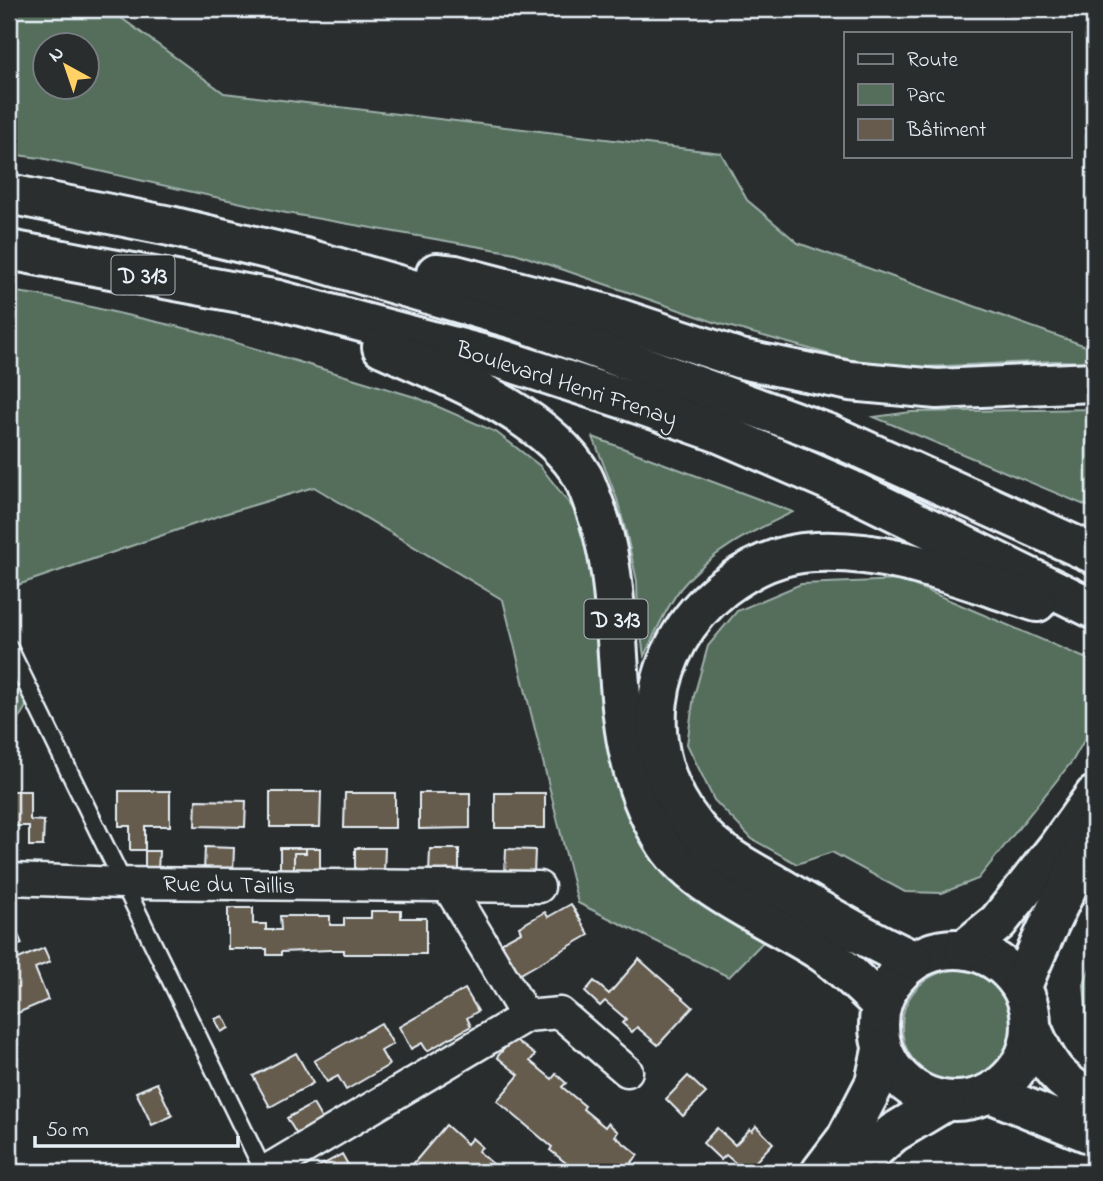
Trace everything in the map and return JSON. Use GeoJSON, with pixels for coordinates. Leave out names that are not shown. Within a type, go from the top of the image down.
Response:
{"type":"FeatureCollection","features":[{"type":"Feature","properties":{"kind":"main road","name":"Boulevard Henri Frenay"},"geometry":{"type":"LineString","coordinates":[[9,194],[170,226],[305,258],[514,319],[829,434],[1094,554]]}},
{"type":"Feature","properties":{"kind":"main road","name":"Boulevard Henri Frenay"},"geometry":{"type":"LineString","coordinates":[[9,250],[278,300],[504,360],[718,432],[851,490],[1094,609]]}},
{"type":"Feature","properties":{"kind":"main road","name":"D 313"},"geometry":{"type":"LineString","coordinates":[[305,258],[456,275],[606,314],[741,359],[850,381],[937,389],[1094,382]]}},
{"type":"Feature","properties":{"kind":"main road","name":"D 313"},"geometry":{"type":"LineString","coordinates":[[278,300],[470,386],[517,414],[561,449],[583,478],[607,547],[615,601],[628,755],[642,799],[667,846],[692,871],[734,901],[825,954],[881,1004]]}},
{"type":"Feature","properties":{"kind":"main road","name":"D 313"},"geometry":{"type":"LineString","coordinates":[[913,960],[865,938],[751,870],[720,851],[697,830],[677,802],[664,768],[657,736],[661,677],[673,647],[690,621],[711,598],[734,580],[759,564],[786,555],[815,552],[858,553],[897,559],[1094,620]]}},
{"type":"Feature","properties":{"kind":"main road"},"geometry":{"type":"LineString","coordinates":[[965,948],[998,922],[1094,796]]}},
{"type":"Feature","properties":{"kind":"main road"},"geometry":{"type":"LineString","coordinates":[[1022,987],[1094,829]]}},
{"type":"Feature","properties":{"kind":"main road"},"geometry":{"type":"LineString","coordinates":[[965,948],[987,955],[1007,968],[1022,987],[1030,1007],[1031,1029],[1026,1055],[1011,1077],[990,1093],[969,1100],[946,1101],[925,1096],[907,1085],[892,1070],[882,1050],[878,1027],[881,1004],[888,987],[899,972],[913,960],[929,952],[965,948]]}},
{"type":"Feature","properties":{"kind":"main road"},"geometry":{"type":"LineString","coordinates":[[1031,1029],[1045,1060],[1064,1082],[1094,1102]]}},
{"type":"Feature","properties":{"kind":"main road"},"geometry":{"type":"LineString","coordinates":[[821,1172],[846,1139],[875,1083],[882,1050]]}},
{"type":"Feature","properties":{"kind":"main road"},"geometry":{"type":"LineString","coordinates":[[990,1093],[1094,1135]]}},
{"type":"Feature","properties":{"kind":"main road"},"geometry":{"type":"LineString","coordinates":[[848,1172],[900,1128],[946,1101]]}},
{"type":"Feature","properties":{"kind":"street","name":"Rue du Taillis"},"geometry":{"type":"LineString","coordinates":[[9,879],[123,883],[539,887]]}},
{"type":"Feature","properties":{"kind":"street"},"geometry":{"type":"LineString","coordinates":[[448,886],[526,1016]]}},
{"type":"Feature","properties":{"kind":"street"},"geometry":{"type":"LineString","coordinates":[[264,1172],[526,1016],[561,1013],[627,1071]]}},
{"type":"Feature","properties":{"kind":"lane"},"geometry":{"type":"LineString","coordinates":[[9,648],[264,1172]]}},
{"type":"Feature","properties":{"kind":"green space"},"geometry":{"type":"Polygon","coordinates":[[[19,9],[109,9],[224,93],[721,153],[747,200],[798,243],[1094,349],[1094,362],[1055,361],[881,369],[717,323],[515,253],[286,213],[41,158],[9,154],[9,12],[19,9]]]}},
{"type":"Feature","properties":{"kind":"green space"},"geometry":{"type":"Polygon","coordinates":[[[9,291],[38,295],[197,331],[418,398],[496,432],[540,466],[583,521],[597,572],[618,788],[640,836],[766,939],[729,977],[578,903],[503,600],[314,487],[224,514],[9,588],[9,291]]]}},
{"type":"Feature","properties":{"kind":"green space"},"geometry":{"type":"Polygon","coordinates":[[[1094,409],[1094,509],[874,417],[911,412],[1094,409]]]}},
{"type":"Feature","properties":{"kind":"green space"},"geometry":{"type":"Polygon","coordinates":[[[593,437],[793,512],[762,527],[705,563],[670,604],[644,656],[638,615],[637,581],[627,536],[617,499],[593,437]]]}},
{"type":"Feature","properties":{"kind":"green space"},"geometry":{"type":"Polygon","coordinates":[[[902,580],[1094,662],[1094,723],[1073,760],[978,879],[942,893],[905,892],[832,852],[797,864],[752,839],[714,800],[687,744],[694,696],[708,646],[737,611],[801,584],[902,580]]]}},
{"type":"Feature","properties":{"kind":"green space"},"geometry":{"type":"Polygon","coordinates":[[[9,674],[21,680],[27,700],[25,709],[12,725],[9,725],[9,674]]]}},
{"type":"Feature","properties":{"kind":"green space"},"geometry":{"type":"Polygon","coordinates":[[[1094,957],[1094,1045],[1089,1037],[1084,985],[1094,957]]]}},
{"type":"Feature","properties":{"kind":"green space"},"geometry":{"type":"Polygon","coordinates":[[[958,970],[979,975],[997,987],[1009,1005],[1014,1026],[1009,1047],[997,1065],[979,1077],[958,1082],[937,1077],[919,1065],[907,1047],[902,1026],[907,1005],[919,987],[937,975],[958,970]]]}},
{"type":"Feature","properties":{"kind":"building"},"geometry":{"type":"Polygon","coordinates":[[[9,791],[30,791],[30,820],[44,821],[43,846],[29,846],[29,826],[9,826],[9,791]]]}},
{"type":"Feature","properties":{"kind":"building"},"geometry":{"type":"Polygon","coordinates":[[[119,791],[170,791],[170,826],[145,826],[145,850],[130,850],[130,826],[119,826],[119,791]]]}},
{"type":"Feature","properties":{"kind":"building"},"geometry":{"type":"Polygon","coordinates":[[[270,792],[321,792],[320,827],[270,827],[270,792]]]}},
{"type":"Feature","properties":{"kind":"building"},"geometry":{"type":"Polygon","coordinates":[[[345,793],[395,793],[395,828],[344,828],[345,793]]]}},
{"type":"Feature","properties":{"kind":"building"},"geometry":{"type":"Polygon","coordinates":[[[419,793],[470,793],[470,828],[419,829],[419,793]]]}},
{"type":"Feature","properties":{"kind":"building"},"geometry":{"type":"Polygon","coordinates":[[[495,793],[545,793],[545,828],[495,828],[495,793]]]}},
{"type":"Feature","properties":{"kind":"building"},"geometry":{"type":"Polygon","coordinates":[[[196,800],[246,801],[245,827],[195,826],[196,800]]]}},
{"type":"Feature","properties":{"kind":"building"},"geometry":{"type":"Polygon","coordinates":[[[205,847],[234,848],[233,873],[204,872],[205,847]]]}},
{"type":"Feature","properties":{"kind":"building"},"geometry":{"type":"Polygon","coordinates":[[[280,848],[306,848],[306,853],[294,853],[294,873],[280,873],[280,848]]]}},
{"type":"Feature","properties":{"kind":"building"},"geometry":{"type":"Polygon","coordinates":[[[306,848],[320,848],[320,873],[294,873],[294,853],[306,853],[306,848]]]}},
{"type":"Feature","properties":{"kind":"building"},"geometry":{"type":"Polygon","coordinates":[[[355,848],[385,848],[384,873],[355,873],[355,848]]]}},
{"type":"Feature","properties":{"kind":"building"},"geometry":{"type":"Polygon","coordinates":[[[430,849],[459,849],[459,874],[429,874],[430,849]]]}},
{"type":"Feature","properties":{"kind":"building"},"geometry":{"type":"Polygon","coordinates":[[[506,849],[535,850],[534,874],[505,874],[506,849]]]}},
{"type":"Feature","properties":{"kind":"building"},"geometry":{"type":"Polygon","coordinates":[[[145,851],[159,851],[158,872],[145,872],[145,851]]]}},
{"type":"Feature","properties":{"kind":"building"},"geometry":{"type":"Polygon","coordinates":[[[571,904],[589,935],[517,976],[499,944],[521,932],[519,927],[545,912],[548,917],[571,904]]]}},
{"type":"Feature","properties":{"kind":"building"},"geometry":{"type":"Polygon","coordinates":[[[228,908],[253,908],[253,924],[266,924],[266,930],[281,930],[280,916],[330,916],[330,925],[344,925],[344,918],[371,918],[371,911],[401,911],[401,918],[426,918],[426,954],[344,954],[344,950],[330,950],[267,955],[267,949],[228,949],[228,908]]]}},
{"type":"Feature","properties":{"kind":"building"},"geometry":{"type":"Polygon","coordinates":[[[9,913],[22,944],[9,949],[9,913]]]}},
{"type":"Feature","properties":{"kind":"building"},"geometry":{"type":"Polygon","coordinates":[[[44,948],[50,962],[35,968],[48,1000],[13,1015],[9,1004],[9,963],[44,948]]]}},
{"type":"Feature","properties":{"kind":"building"},"geometry":{"type":"Polygon","coordinates":[[[639,959],[693,1007],[658,1045],[637,1027],[632,1032],[622,1023],[626,1019],[605,1001],[600,1006],[585,992],[594,981],[609,994],[639,959]]]}},
{"type":"Feature","properties":{"kind":"building"},"geometry":{"type":"Polygon","coordinates":[[[465,989],[478,1011],[467,1018],[471,1026],[427,1051],[422,1043],[411,1049],[399,1027],[465,989]]]}},
{"type":"Feature","properties":{"kind":"building"},"geometry":{"type":"Polygon","coordinates":[[[223,1016],[229,1028],[221,1032],[215,1019],[223,1016]]]}},
{"type":"Feature","properties":{"kind":"building"},"geometry":{"type":"Polygon","coordinates":[[[381,1023],[393,1044],[381,1051],[389,1065],[346,1090],[338,1076],[327,1082],[314,1061],[381,1023]]]}},
{"type":"Feature","properties":{"kind":"building"},"geometry":{"type":"Polygon","coordinates":[[[513,1038],[535,1055],[530,1061],[552,1079],[556,1074],[566,1083],[562,1087],[585,1106],[583,1109],[605,1127],[608,1123],[618,1132],[615,1136],[638,1155],[624,1172],[577,1172],[550,1150],[552,1147],[497,1101],[519,1075],[497,1057],[513,1038]]]}},
{"type":"Feature","properties":{"kind":"building"},"geometry":{"type":"Polygon","coordinates":[[[296,1053],[313,1083],[270,1107],[253,1076],[296,1053]]]}},
{"type":"Feature","properties":{"kind":"building"},"geometry":{"type":"Polygon","coordinates":[[[688,1076],[706,1093],[683,1116],[666,1099],[688,1076]]]}},
{"type":"Feature","properties":{"kind":"building"},"geometry":{"type":"Polygon","coordinates":[[[157,1083],[172,1116],[152,1125],[136,1092],[157,1083]]]}},
{"type":"Feature","properties":{"kind":"building"},"geometry":{"type":"Polygon","coordinates":[[[313,1104],[326,1126],[300,1140],[287,1118],[313,1104]]]}},
{"type":"Feature","properties":{"kind":"building"},"geometry":{"type":"Polygon","coordinates":[[[446,1125],[467,1144],[472,1138],[482,1147],[478,1151],[500,1170],[503,1167],[509,1172],[422,1172],[413,1164],[446,1125]]]}},
{"type":"Feature","properties":{"kind":"building"},"geometry":{"type":"Polygon","coordinates":[[[756,1126],[773,1143],[746,1172],[726,1155],[721,1160],[703,1143],[717,1128],[735,1145],[756,1126]]]}},
{"type":"Feature","properties":{"kind":"building"},"geometry":{"type":"Polygon","coordinates":[[[342,1154],[352,1172],[311,1171],[342,1154]]]}}]}
